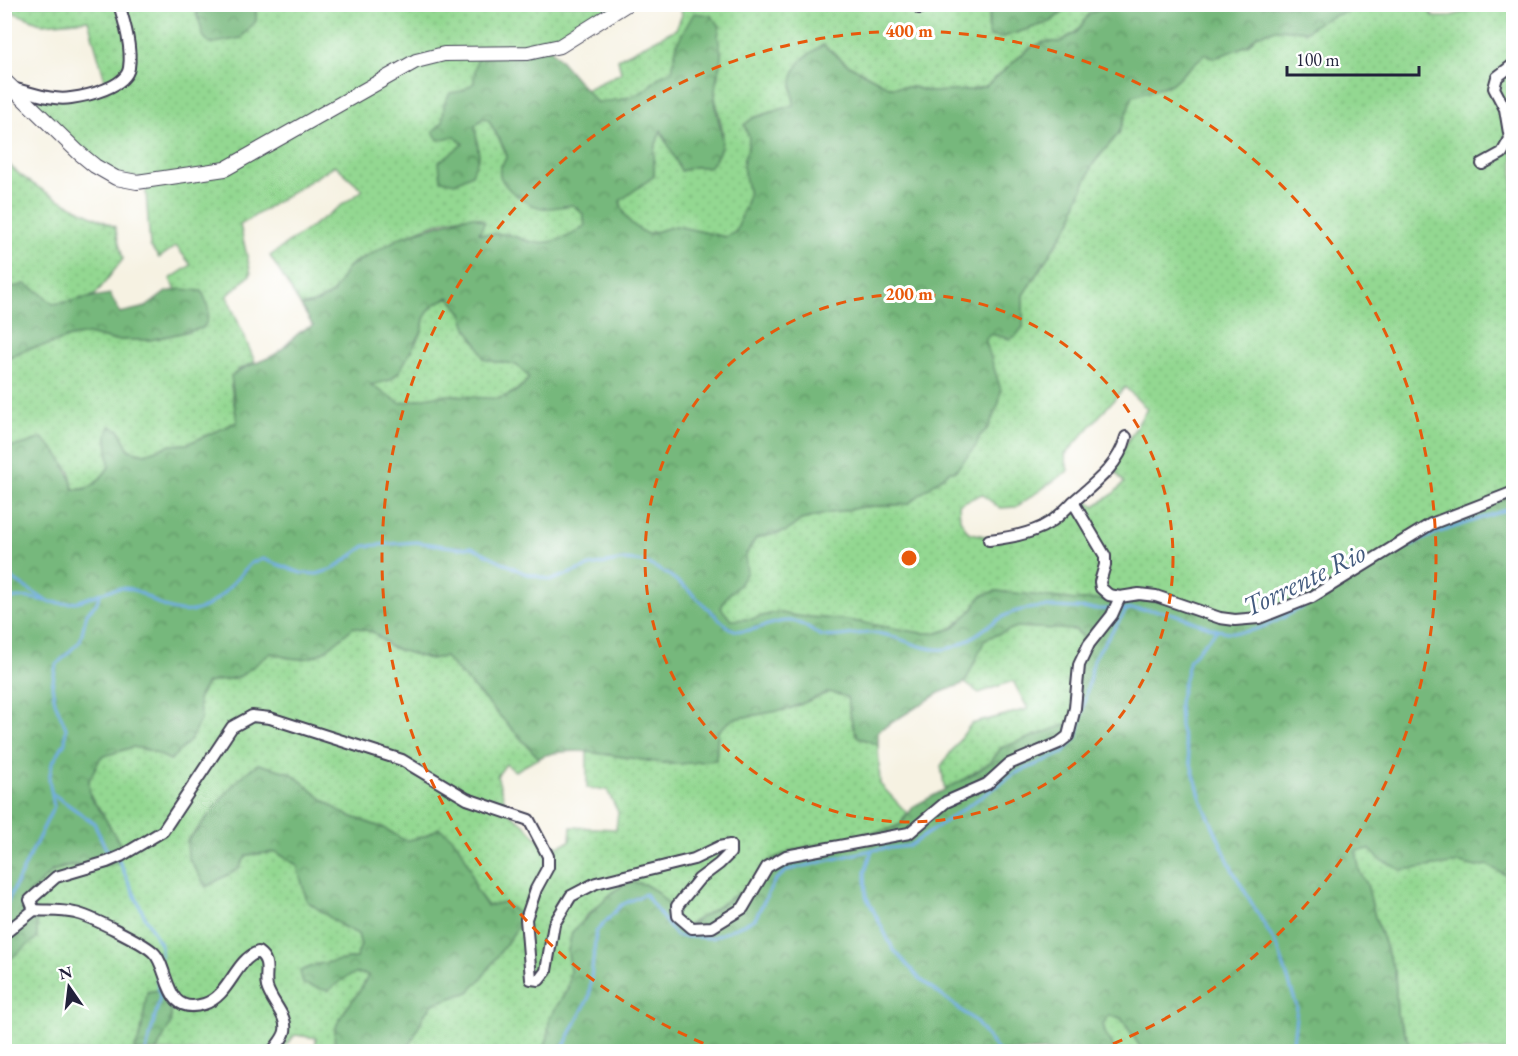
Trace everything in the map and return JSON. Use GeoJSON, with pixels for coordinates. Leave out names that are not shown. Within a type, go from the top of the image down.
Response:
{"type":"FeatureCollection","features":[{"type":"Feature","properties":{"kind":"street"},"geometry":{"type":"LineString","coordinates":[[16,89],[70,99],[117,86],[125,79],[129,69],[125,23],[119,4]]}},
{"type":"Feature","properties":{"kind":"street"},"geometry":{"type":"LineString","coordinates":[[4,80],[16,89],[78,152],[96,166],[116,178],[137,182],[225,169],[416,61],[444,54],[528,53],[560,46],[627,4]]}},
{"type":"Feature","properties":{"kind":"street"},"geometry":{"type":"LineString","coordinates":[[918,4],[920,8],[934,4]]}},
{"type":"Feature","properties":{"kind":"street"},"geometry":{"type":"LineString","coordinates":[[1482,164],[1502,153],[1510,139],[1505,109],[1494,88],[1497,77],[1514,64]]}},
{"type":"Feature","properties":{"kind":"street"},"geometry":{"type":"LineString","coordinates":[[32,106],[54,97]]}},
{"type":"Feature","properties":{"kind":"street"},"geometry":{"type":"LineString","coordinates":[[989,540],[1016,537],[1058,518],[1102,477],[1123,449],[1126,437]]}},
{"type":"Feature","properties":{"kind":"street"},"geometry":{"type":"LineString","coordinates":[[34,910],[30,900],[57,877],[121,856],[163,831],[232,727],[252,716],[270,718],[402,759],[467,799],[529,820],[548,856],[548,867],[536,889],[526,919],[531,979],[539,980],[546,971],[554,924],[572,896],[596,883],[694,859],[719,847],[730,845],[730,853],[699,879],[677,906],[678,916],[692,928],[712,927],[743,908],[767,867],[786,856],[909,834],[946,802],[987,784],[1009,764],[1059,743],[1068,736],[1075,708],[1079,665],[1089,644],[1112,615],[1119,601],[1140,594],[1156,596],[1220,618],[1235,620],[1260,618],[1312,597],[1431,524],[1514,492]]}},
{"type":"Feature","properties":{"kind":"street"},"geometry":{"type":"LineString","coordinates":[[1073,502],[1105,556],[1101,588],[1119,601]]}},
{"type":"Feature","properties":{"kind":"street"},"geometry":{"type":"LineString","coordinates":[[4,934],[34,910],[76,913],[114,929],[154,952],[168,987],[176,1000],[190,1006],[205,1004],[221,993],[249,956],[258,952],[264,956],[268,964],[267,986],[285,1021],[285,1033],[272,1052]]}},
{"type":"Feature","properties":{"kind":"green space"},"geometry":{"type":"Polygon","coordinates":[[[989,4],[1071,5],[1050,22],[1003,37],[990,37],[989,4]]]}},
{"type":"Feature","properties":{"kind":"green space"},"geometry":{"type":"Polygon","coordinates":[[[5,5],[195,5],[198,20],[256,21],[256,5],[623,5],[549,47],[477,68],[474,83],[444,104],[443,122],[463,144],[439,162],[479,156],[475,126],[483,118],[488,119],[507,157],[500,168],[544,208],[573,205],[583,214],[585,226],[561,239],[540,243],[506,234],[479,233],[480,218],[456,218],[413,233],[354,262],[328,297],[301,306],[270,256],[363,190],[335,165],[240,225],[251,274],[227,296],[255,362],[239,369],[231,385],[237,422],[187,444],[171,445],[145,454],[129,450],[119,430],[107,435],[109,467],[90,487],[73,489],[70,471],[42,438],[22,445],[5,447],[5,359],[27,349],[88,334],[112,340],[150,340],[203,328],[181,289],[176,290],[170,279],[191,265],[176,246],[159,258],[150,246],[145,179],[101,171],[38,111],[37,97],[108,91],[88,20],[43,24],[12,12],[5,27],[5,5]]]}},
{"type":"Feature","properties":{"kind":"green space"},"geometry":{"type":"Polygon","coordinates":[[[195,5],[256,5],[256,21],[241,38],[210,44],[203,36],[195,5]]]}},
{"type":"Feature","properties":{"kind":"green space"},"geometry":{"type":"Polygon","coordinates":[[[680,5],[989,5],[990,37],[1003,37],[1050,22],[1071,5],[1109,5],[1089,14],[1077,31],[1060,42],[1044,42],[1030,48],[986,86],[971,90],[931,92],[912,87],[889,87],[847,64],[831,50],[792,87],[794,105],[753,118],[744,125],[749,137],[748,149],[744,157],[749,195],[736,232],[726,237],[676,226],[647,234],[629,221],[620,200],[654,176],[654,150],[661,129],[665,141],[693,167],[709,167],[723,133],[715,97],[721,53],[717,38],[720,26],[710,15],[694,14],[672,71],[661,75],[640,93],[624,99],[596,102],[585,90],[621,73],[618,59],[676,29],[682,15],[680,5]]]}},
{"type":"Feature","properties":{"kind":"green space"},"geometry":{"type":"Polygon","coordinates":[[[1109,5],[1363,5],[1326,19],[1307,31],[1276,29],[1257,35],[1248,45],[1215,58],[1205,54],[1171,84],[1133,96],[1119,133],[1093,164],[1077,201],[1072,220],[1023,295],[1023,327],[1016,336],[1010,339],[991,334],[985,339],[1001,390],[999,403],[989,427],[979,437],[976,446],[955,471],[950,471],[908,504],[863,507],[825,514],[801,520],[787,531],[756,538],[745,556],[747,572],[739,585],[727,596],[721,608],[731,620],[752,619],[777,612],[795,616],[847,620],[921,633],[938,633],[953,628],[973,609],[981,596],[996,591],[1075,600],[1132,599],[1176,602],[1194,610],[1266,620],[1410,538],[1513,495],[1513,879],[1487,865],[1477,867],[1460,863],[1401,870],[1381,860],[1369,849],[1356,851],[1360,873],[1367,884],[1375,917],[1395,971],[1397,1014],[1409,1042],[1400,1051],[1143,1051],[1121,1018],[1109,1015],[1103,1024],[1106,1036],[1116,1051],[543,1051],[548,1037],[549,1019],[568,988],[570,971],[568,950],[572,932],[614,891],[628,882],[644,884],[656,891],[668,904],[674,919],[686,927],[742,891],[770,860],[794,850],[900,825],[914,806],[974,774],[991,762],[1001,748],[1068,724],[1077,708],[1072,682],[1082,636],[1076,630],[1017,627],[985,639],[965,683],[939,693],[878,731],[878,745],[858,737],[853,728],[847,697],[829,692],[789,709],[733,719],[718,731],[716,760],[674,764],[569,751],[539,758],[445,657],[429,659],[390,647],[373,632],[354,627],[317,655],[298,659],[271,653],[239,677],[207,683],[198,699],[201,718],[190,741],[170,760],[152,751],[133,747],[101,757],[89,780],[90,797],[120,844],[118,863],[98,866],[69,865],[52,871],[25,898],[28,907],[37,915],[37,938],[5,963],[5,447],[22,445],[42,438],[62,460],[73,489],[85,489],[98,481],[109,467],[107,435],[110,426],[119,430],[129,450],[145,454],[171,445],[187,444],[237,422],[231,376],[241,369],[274,355],[302,331],[313,326],[301,306],[318,302],[333,293],[348,267],[401,237],[473,216],[485,222],[479,233],[506,234],[540,243],[561,239],[585,225],[583,214],[573,205],[538,207],[523,200],[508,188],[500,175],[501,167],[507,156],[488,119],[483,118],[475,126],[479,156],[472,174],[455,183],[441,180],[439,162],[463,144],[455,136],[438,140],[433,131],[443,122],[444,104],[450,93],[462,91],[474,83],[478,52],[549,47],[596,102],[618,100],[640,93],[658,78],[672,71],[677,43],[694,13],[710,15],[720,26],[718,38],[721,59],[715,96],[722,141],[720,149],[709,167],[693,167],[681,171],[661,130],[654,150],[654,176],[620,201],[629,221],[647,234],[676,226],[726,237],[736,232],[749,195],[743,167],[749,137],[744,125],[753,118],[794,105],[792,86],[794,72],[801,61],[823,45],[847,64],[889,87],[912,87],[931,92],[971,90],[986,86],[1030,48],[1044,42],[1060,42],[1077,32],[1089,14],[1109,5]],[[449,297],[435,304],[424,319],[422,331],[399,372],[390,380],[371,385],[400,403],[441,395],[501,398],[520,388],[529,378],[524,371],[513,364],[484,359],[468,330],[462,313],[449,297]]]}},
{"type":"Feature","properties":{"kind":"green space"},"geometry":{"type":"Polygon","coordinates":[[[1363,5],[1424,5],[1434,17],[1447,17],[1490,5],[1513,5],[1513,495],[1296,601],[1243,622],[1151,601],[1075,600],[996,591],[981,596],[973,609],[953,628],[938,633],[921,633],[847,620],[795,616],[777,612],[752,619],[731,620],[721,608],[727,596],[739,585],[745,556],[756,538],[787,531],[801,520],[825,514],[863,507],[908,504],[950,471],[955,471],[975,446],[979,436],[989,427],[996,377],[985,339],[991,334],[1010,339],[1023,327],[1023,295],[1072,220],[1077,201],[1093,164],[1119,133],[1133,96],[1171,84],[1205,54],[1248,45],[1257,35],[1276,29],[1307,31],[1326,19],[1363,5]],[[1125,387],[1065,455],[1068,471],[1016,507],[999,508],[982,494],[959,504],[960,519],[968,532],[996,539],[1023,533],[1084,497],[1094,506],[1112,495],[1124,483],[1112,467],[1147,409],[1125,387]]]}},
{"type":"Feature","properties":{"kind":"green space"},"geometry":{"type":"Polygon","coordinates":[[[4,159],[14,170],[41,189],[115,227],[123,259],[95,295],[53,304],[25,284],[5,290],[4,159]]]}},
{"type":"Feature","properties":{"kind":"green space"},"geometry":{"type":"Polygon","coordinates":[[[25,284],[53,304],[110,294],[120,313],[146,307],[166,292],[181,289],[202,291],[208,318],[203,328],[150,340],[112,340],[88,334],[27,349],[5,359],[5,290],[25,284]]]}},
{"type":"Feature","properties":{"kind":"green space"},"geometry":{"type":"Polygon","coordinates":[[[449,297],[462,313],[468,330],[484,359],[518,367],[529,378],[524,384],[512,393],[491,400],[456,395],[400,403],[370,385],[390,380],[399,372],[422,331],[424,319],[429,310],[449,297]]]}},
{"type":"Feature","properties":{"kind":"green space"},"geometry":{"type":"Polygon","coordinates":[[[354,627],[373,632],[390,647],[429,659],[445,657],[539,758],[515,771],[506,764],[497,776],[508,812],[523,823],[537,838],[559,846],[570,841],[571,827],[616,829],[618,812],[607,790],[587,788],[587,752],[673,764],[716,760],[718,731],[733,719],[789,709],[830,692],[847,696],[853,728],[858,737],[878,745],[880,784],[907,813],[900,825],[889,829],[794,850],[770,860],[742,891],[686,927],[674,919],[668,904],[656,891],[644,884],[628,882],[614,891],[585,917],[568,950],[570,971],[568,988],[549,1019],[548,1037],[543,1051],[407,1051],[424,1015],[433,1004],[492,962],[507,943],[488,906],[476,890],[470,868],[452,837],[439,829],[425,836],[405,841],[386,829],[344,814],[291,773],[258,764],[237,781],[187,840],[197,870],[206,887],[238,869],[247,855],[276,852],[297,865],[307,901],[342,926],[358,934],[361,945],[356,958],[318,964],[328,991],[352,975],[369,975],[364,987],[345,1010],[337,1049],[339,1051],[315,1051],[316,1038],[295,1035],[281,1051],[156,1051],[170,1025],[172,1003],[159,990],[147,992],[141,1034],[134,1051],[5,1052],[5,963],[37,937],[25,898],[56,870],[72,866],[98,866],[102,813],[91,797],[88,785],[101,757],[133,747],[152,751],[171,760],[200,718],[198,699],[207,683],[239,677],[271,653],[298,659],[317,655],[354,627]]]}},
{"type":"Feature","properties":{"kind":"green space"},"geometry":{"type":"Polygon","coordinates":[[[1017,627],[1076,630],[1082,636],[1078,708],[1068,724],[1001,748],[991,762],[945,791],[941,766],[971,724],[1028,709],[1013,681],[979,693],[965,683],[985,639],[1017,627]]]}},
{"type":"Feature","properties":{"kind":"green space"},"geometry":{"type":"Polygon","coordinates":[[[258,764],[291,773],[344,814],[386,829],[405,841],[425,836],[439,828],[452,837],[462,850],[476,890],[487,906],[504,902],[519,914],[518,927],[482,978],[469,992],[433,1004],[424,1015],[407,1051],[339,1052],[335,1042],[338,1022],[368,975],[352,975],[328,991],[303,984],[300,971],[318,964],[356,958],[361,945],[358,934],[342,926],[307,901],[297,865],[276,852],[247,855],[238,869],[206,887],[188,857],[187,841],[237,781],[258,764]]]}},
{"type":"Feature","properties":{"kind":"green space"},"geometry":{"type":"Polygon","coordinates":[[[1369,849],[1381,860],[1460,863],[1477,867],[1487,864],[1513,879],[1513,1051],[1400,1051],[1409,1042],[1397,1014],[1395,971],[1375,917],[1367,884],[1360,873],[1356,851],[1369,849]]]}},
{"type":"Feature","properties":{"kind":"green space"},"geometry":{"type":"Polygon","coordinates":[[[159,990],[172,1003],[170,1025],[156,1051],[134,1051],[141,1034],[147,992],[159,990]]]}},
{"type":"Feature","properties":{"kind":"green space"},"geometry":{"type":"Polygon","coordinates":[[[1109,1015],[1121,1018],[1143,1051],[1116,1051],[1106,1036],[1103,1024],[1109,1015]]]}},
{"type":"Feature","properties":{"kind":"waterway","name":"Torrente Rio"},"geometry":{"type":"LineString","coordinates":[[1385,558],[1437,533],[1514,507]]}},
{"type":"Feature","properties":{"kind":"waterway","name":"Torrente Rio"},"geometry":{"type":"LineString","coordinates":[[4,601],[27,598],[67,603],[114,589],[128,588],[159,604],[189,612],[212,603],[251,563],[263,559],[301,573],[317,574],[333,569],[365,546],[416,542],[459,548],[472,547],[524,573],[552,580],[590,566],[624,560],[645,562],[669,575],[686,588],[729,628],[744,631],[791,621],[800,623],[824,636],[879,634],[926,648],[945,649],[963,643],[998,619],[1029,608],[1112,609]]}},
{"type":"Feature","properties":{"kind":"waterway"},"geometry":{"type":"LineString","coordinates":[[4,574],[44,599]]}},
{"type":"Feature","properties":{"kind":"waterway"},"geometry":{"type":"LineString","coordinates":[[4,909],[54,806],[49,780],[52,764],[65,742],[66,728],[55,702],[52,686],[56,665],[80,641],[87,613],[96,604],[100,594]]}},
{"type":"Feature","properties":{"kind":"waterway","name":"Torrente Rio"},"geometry":{"type":"LineString","coordinates":[[1119,609],[1167,612],[1211,628],[1239,632],[1264,627],[1304,606]]}},
{"type":"Feature","properties":{"kind":"waterway"},"geometry":{"type":"LineString","coordinates":[[561,1052],[589,997],[596,932],[621,905],[645,894],[676,936],[712,938],[755,919],[775,880],[788,870],[872,850],[909,846],[1016,773],[1063,753],[1077,736],[1094,658],[1127,609]]}},
{"type":"Feature","properties":{"kind":"waterway"},"geometry":{"type":"LineString","coordinates":[[1217,630],[1190,659],[1179,702],[1180,726],[1202,802],[1233,871],[1278,948],[1297,1007],[1292,1052]]}},
{"type":"Feature","properties":{"kind":"waterway"},"geometry":{"type":"LineString","coordinates":[[53,794],[94,823],[106,849],[115,854]]}},
{"type":"Feature","properties":{"kind":"waterway"},"geometry":{"type":"LineString","coordinates":[[872,850],[865,872],[866,896],[893,949],[920,979],[975,1021],[999,1052]]}},
{"type":"Feature","properties":{"kind":"waterway"},"geometry":{"type":"LineString","coordinates":[[118,859],[161,946],[161,957]]}},
{"type":"Feature","properties":{"kind":"waterway"},"geometry":{"type":"LineString","coordinates":[[146,1052],[160,997],[157,977]]}}]}
